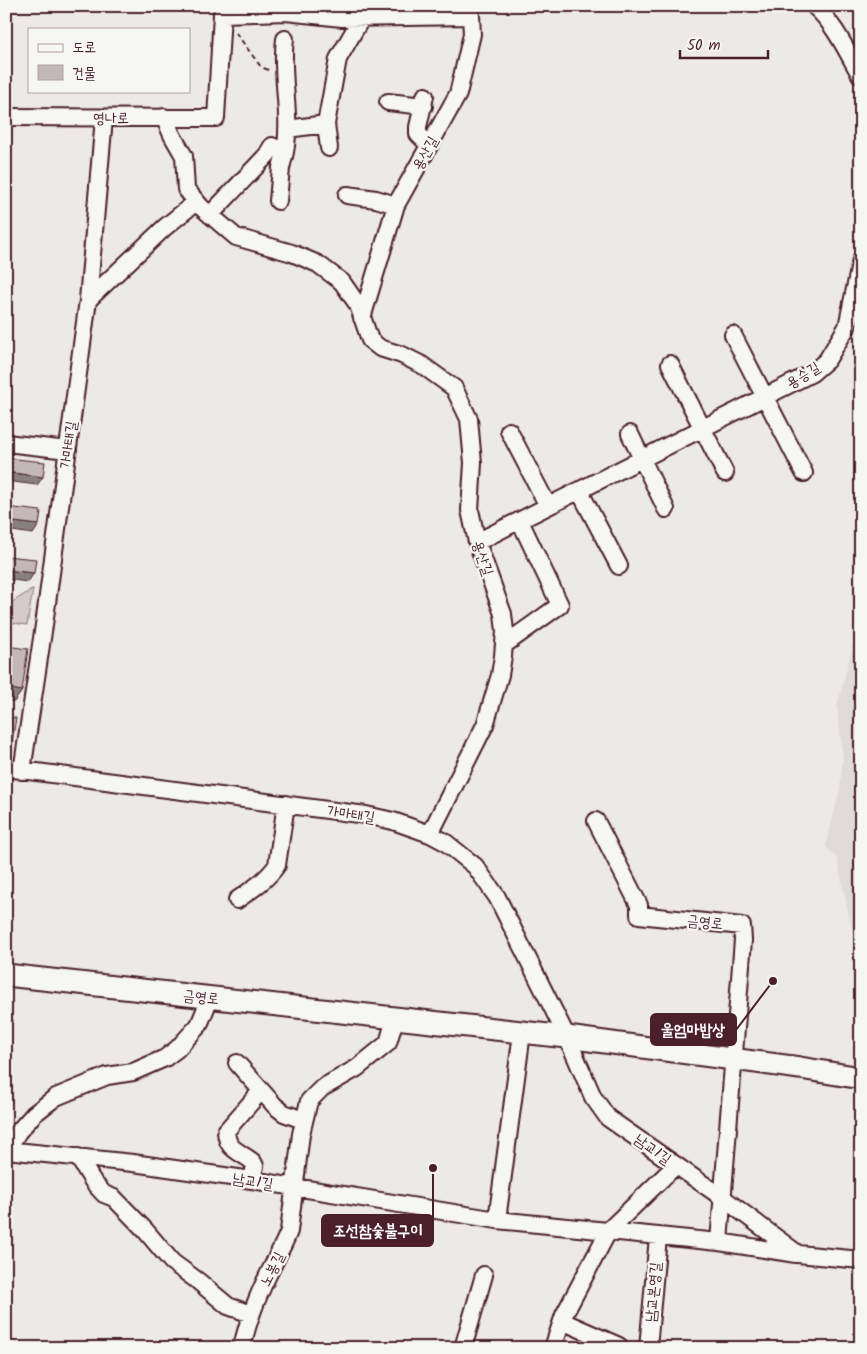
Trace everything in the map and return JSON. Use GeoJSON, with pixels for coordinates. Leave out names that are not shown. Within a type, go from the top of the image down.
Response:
{"type":"FeatureCollection","features":[{"type":"Feature","properties":{"kind":"main road","name":"금영로"},"geometry":{"type":"LineString","coordinates":[[6,975],[567,1037],[861,1078]]}},
{"type":"Feature","properties":{"kind":"street"},"geometry":{"type":"LineString","coordinates":[[814,6],[824,14],[861,76]]}},
{"type":"Feature","properties":{"kind":"street","name":"용산길"},"geometry":{"type":"LineString","coordinates":[[222,14],[286,12],[342,18],[468,9],[472,34],[458,94],[396,205],[362,318]]}},
{"type":"Feature","properties":{"kind":"street","name":"영나로"},"geometry":{"type":"LineString","coordinates":[[6,117],[216,118],[222,14]]}},
{"type":"Feature","properties":{"kind":"street"},"geometry":{"type":"LineString","coordinates":[[329,148],[326,124],[338,59],[362,17]]}},
{"type":"Feature","properties":{"kind":"street"},"geometry":{"type":"LineString","coordinates":[[278,200],[287,129],[283,57],[285,39]]}},
{"type":"Feature","properties":{"kind":"street"},"geometry":{"type":"LineString","coordinates":[[388,102],[425,101],[418,134],[429,145]]}},
{"type":"Feature","properties":{"kind":"street"},"geometry":{"type":"LineString","coordinates":[[88,300],[164,228],[196,202],[186,189],[184,156],[164,117]]}},
{"type":"Feature","properties":{"kind":"street","name":"가마태길"},"geometry":{"type":"LineString","coordinates":[[104,118],[88,300],[44,625],[14,769],[286,804],[384,819],[430,834],[466,857],[485,878],[497,897],[567,1037]]}},
{"type":"Feature","properties":{"kind":"street"},"geometry":{"type":"LineString","coordinates":[[287,129],[326,124]]}},
{"type":"Feature","properties":{"kind":"street"},"geometry":{"type":"LineString","coordinates":[[210,215],[267,155],[272,146],[285,152]]}},
{"type":"Feature","properties":{"kind":"street"},"geometry":{"type":"LineString","coordinates":[[347,195],[376,199],[396,205]]}},
{"type":"Feature","properties":{"kind":"street","name":"용산길"},"geometry":{"type":"LineString","coordinates":[[196,202],[236,237],[292,253],[318,264],[342,282],[358,305],[370,340],[380,348],[422,364],[454,388],[469,419],[473,463],[470,510],[477,542],[503,614],[504,646],[500,675],[485,725],[430,834]]}},
{"type":"Feature","properties":{"kind":"street","name":"용승길"},"geometry":{"type":"LineString","coordinates":[[477,542],[812,373],[827,360],[847,327],[861,260]]}},
{"type":"Feature","properties":{"kind":"street"},"geometry":{"type":"LineString","coordinates":[[733,335],[804,473]]}},
{"type":"Feature","properties":{"kind":"street"},"geometry":{"type":"LineString","coordinates":[[670,364],[725,473]]}},
{"type":"Feature","properties":{"kind":"street"},"geometry":{"type":"LineString","coordinates":[[509,431],[548,506]]}},
{"type":"Feature","properties":{"kind":"street"},"geometry":{"type":"LineString","coordinates":[[630,434],[666,509]]}},
{"type":"Feature","properties":{"kind":"street"},"geometry":{"type":"LineString","coordinates":[[6,443],[68,450]]}},
{"type":"Feature","properties":{"kind":"street"},"geometry":{"type":"LineString","coordinates":[[580,490],[619,566]]}},
{"type":"Feature","properties":{"kind":"street"},"geometry":{"type":"LineString","coordinates":[[504,646],[560,605],[520,521]]}},
{"type":"Feature","properties":{"kind":"street"},"geometry":{"type":"LineString","coordinates":[[237,900],[267,877],[277,865],[286,804]]}},
{"type":"Feature","properties":{"kind":"street","name":"금영로"},"geometry":{"type":"LineString","coordinates":[[596,822],[639,905],[639,915],[742,926],[743,940],[733,1059]]}},
{"type":"Feature","properties":{"kind":"street","name":"남교1길"},"geometry":{"type":"LineString","coordinates":[[210,998],[199,1025],[165,1058],[134,1072],[107,1076],[56,1096],[34,1114],[18,1132],[7,1150],[78,1157],[252,1180],[497,1220],[719,1242],[798,1254],[861,1260]]}},
{"type":"Feature","properties":{"kind":"street"},"geometry":{"type":"LineString","coordinates":[[295,1188],[303,1120],[313,1096],[322,1088],[357,1068],[388,1043],[395,1019]]}},
{"type":"Feature","properties":{"kind":"street"},"geometry":{"type":"LineString","coordinates":[[497,1220],[522,1033]]}},
{"type":"Feature","properties":{"kind":"street","name":"남교1길"},"geometry":{"type":"LineString","coordinates":[[567,1037],[593,1097],[608,1118],[798,1254]]}},
{"type":"Feature","properties":{"kind":"street"},"geometry":{"type":"LineString","coordinates":[[719,1242],[733,1059]]}},
{"type":"Feature","properties":{"kind":"street"},"geometry":{"type":"LineString","coordinates":[[237,1063],[261,1091],[284,1113],[303,1120]]}},
{"type":"Feature","properties":{"kind":"street"},"geometry":{"type":"LineString","coordinates":[[252,1180],[254,1162],[227,1143],[226,1132],[261,1091]]}},
{"type":"Feature","properties":{"kind":"street"},"geometry":{"type":"LineString","coordinates":[[78,1157],[94,1183],[104,1194],[114,1198],[172,1262],[228,1306],[251,1314]]}},
{"type":"Feature","properties":{"kind":"street"},"geometry":{"type":"LineString","coordinates":[[553,1348],[575,1292],[609,1230],[676,1165]]}},
{"type":"Feature","properties":{"kind":"street","name":"노봉길"},"geometry":{"type":"LineString","coordinates":[[242,1348],[251,1314],[285,1242],[291,1218],[295,1188]]}},
{"type":"Feature","properties":{"kind":"street","name":"남교본영길"},"geometry":{"type":"LineString","coordinates":[[648,1348],[658,1236]]}},
{"type":"Feature","properties":{"kind":"street"},"geometry":{"type":"LineString","coordinates":[[463,1348],[484,1275]]}},
{"type":"Feature","properties":{"kind":"street"},"geometry":{"type":"LineString","coordinates":[[562,1321],[591,1341],[619,1346]]}},
{"type":"Feature","properties":{"kind":"path"},"geometry":{"type":"LineString","coordinates":[[222,14],[260,67],[284,76]]}},
{"type":"Feature","properties":{"kind":"shaded area"},"geometry":{"type":"Polygon","coordinates":[[[33,589],[27,625],[6,622],[6,606],[33,589]]]}},
{"type":"Feature","properties":{"kind":"shaded area"},"geometry":{"type":"Polygon","coordinates":[[[858,626],[861,627],[861,946],[852,929],[837,858],[826,846],[840,789],[843,759],[837,706],[858,626]]]}},
{"type":"Feature","properties":{"kind":"building"},"geometry":{"type":"Polygon","coordinates":[[[6,458],[45,462],[43,477],[6,472],[6,458]]]}},
{"type":"Feature","properties":{"kind":"building"},"geometry":{"type":"Polygon","coordinates":[[[6,507],[41,511],[39,525],[6,521],[6,507]]]}},
{"type":"Feature","properties":{"kind":"building"},"geometry":{"type":"Polygon","coordinates":[[[6,556],[36,559],[34,573],[6,570],[6,556]]]}},
{"type":"Feature","properties":{"kind":"building"},"geometry":{"type":"Polygon","coordinates":[[[6,646],[28,649],[22,691],[6,688],[6,646]]]}},
{"type":"Feature","properties":{"kind":"building"},"geometry":{"type":"Polygon","coordinates":[[[6,717],[16,718],[12,742],[6,742],[6,717]]]}},
{"type":"Feature","properties":{"kind":"place","name":"울엄마밥상"},"geometry":{"type":"Point","coordinates":[773,981]}},
{"type":"Feature","properties":{"kind":"place","name":"조선참숯불구이"},"geometry":{"type":"Point","coordinates":[433,1168]}}]}
